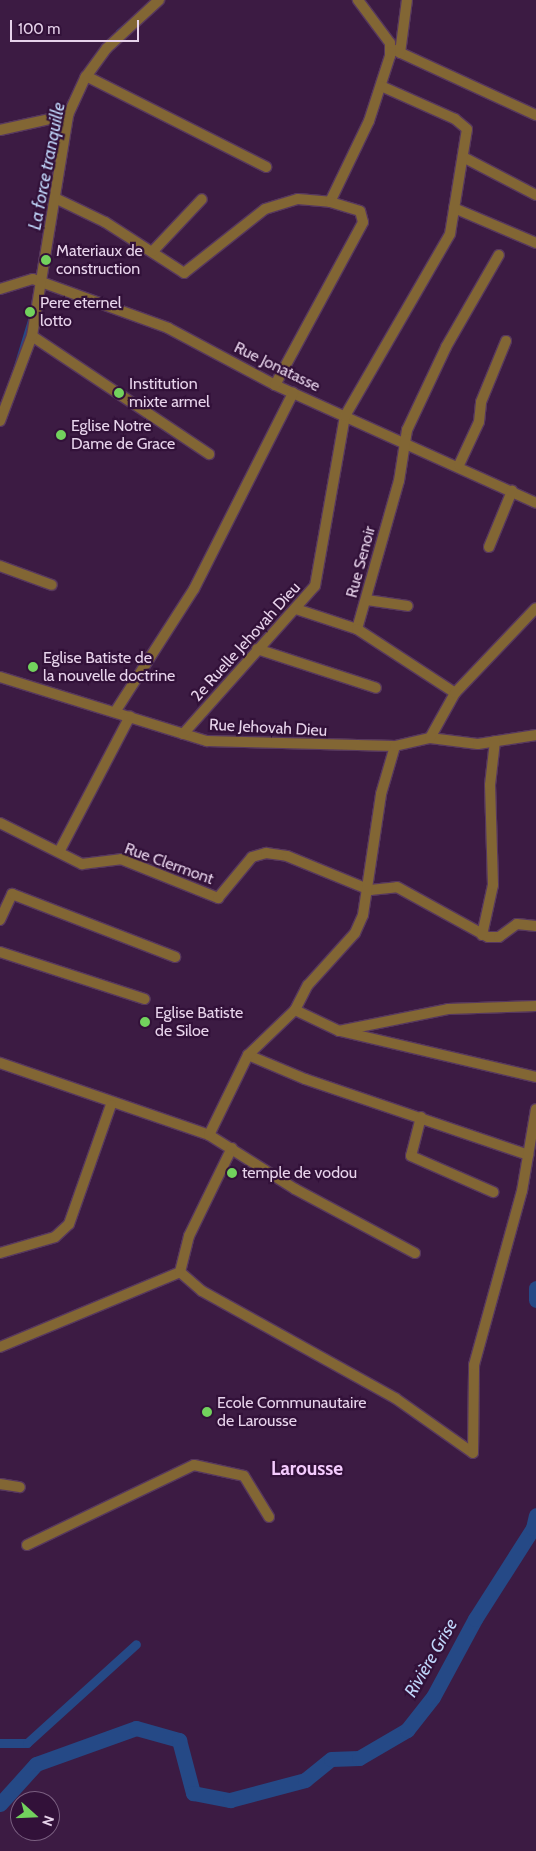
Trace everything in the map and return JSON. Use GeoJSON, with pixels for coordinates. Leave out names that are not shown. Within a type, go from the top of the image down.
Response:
{"type":"FeatureCollection","features":[{"type":"Feature","properties":{"kind":"street"},"geometry":{"type":"LineString","coordinates":[[358,0],[390,48],[536,115]]}},
{"type":"Feature","properties":{"kind":"street"},"geometry":{"type":"LineString","coordinates":[[400,53],[407,0]]}},
{"type":"Feature","properties":{"kind":"street"},"geometry":{"type":"LineString","coordinates":[[0,421],[32,336],[57,199],[68,115],[86,76],[128,26],[157,1]]}},
{"type":"Feature","properties":{"kind":"street"},"geometry":{"type":"LineString","coordinates":[[330,202],[381,86],[390,48]]}},
{"type":"Feature","properties":{"kind":"street"},"geometry":{"type":"LineString","coordinates":[[86,76],[266,168]]}},
{"type":"Feature","properties":{"kind":"street"},"geometry":{"type":"LineString","coordinates":[[345,416],[450,234],[468,130],[455,119],[381,86]]}},
{"type":"Feature","properties":{"kind":"street"},"geometry":{"type":"LineString","coordinates":[[0,130],[68,115]]}},
{"type":"Feature","properties":{"kind":"street"},"geometry":{"type":"LineString","coordinates":[[463,158],[536,195]]}},
{"type":"Feature","properties":{"kind":"street"},"geometry":{"type":"LineString","coordinates":[[153,251],[202,198]]}},
{"type":"Feature","properties":{"kind":"street"},"geometry":{"type":"LineString","coordinates":[[57,199],[153,251],[189,273],[265,208],[298,199],[330,202],[360,210],[363,222],[275,385]]}},
{"type":"Feature","properties":{"kind":"street"},"geometry":{"type":"LineString","coordinates":[[454,208],[536,244]]}},
{"type":"Feature","properties":{"kind":"street","name":"Rue Senoir"},"geometry":{"type":"LineString","coordinates":[[357,629],[400,482],[404,440],[446,347],[499,256]]}},
{"type":"Feature","properties":{"kind":"street","name":"Rue Jonatasse"},"geometry":{"type":"LineString","coordinates":[[0,289],[33,279],[168,328],[275,385],[459,464],[536,503]]}},
{"type":"Feature","properties":{"kind":"street"},"geometry":{"type":"LineString","coordinates":[[32,336],[209,454]]}},
{"type":"Feature","properties":{"kind":"street"},"geometry":{"type":"LineString","coordinates":[[459,464],[479,422],[481,402],[506,340]]}},
{"type":"Feature","properties":{"kind":"street"},"geometry":{"type":"LineString","coordinates":[[115,712],[194,589],[293,393]]}},
{"type":"Feature","properties":{"kind":"street","name":"2e Ruelle Jehovah Dieu"},"geometry":{"type":"LineString","coordinates":[[183,734],[257,649],[311,593],[318,577],[345,416]]}},
{"type":"Feature","properties":{"kind":"street"},"geometry":{"type":"LineString","coordinates":[[489,547],[512,491]]}},
{"type":"Feature","properties":{"kind":"street"},"geometry":{"type":"LineString","coordinates":[[0,566],[52,585]]}},
{"type":"Feature","properties":{"kind":"street"},"geometry":{"type":"LineString","coordinates":[[367,600],[408,606]]}},
{"type":"Feature","properties":{"kind":"street"},"geometry":{"type":"LineString","coordinates":[[536,608],[455,693],[430,738],[478,744],[536,735]]}},
{"type":"Feature","properties":{"kind":"street"},"geometry":{"type":"LineString","coordinates":[[296,609],[357,629],[455,693]]}},
{"type":"Feature","properties":{"kind":"street"},"geometry":{"type":"LineString","coordinates":[[257,649],[376,688]]}},
{"type":"Feature","properties":{"kind":"street","name":"Rue Jehovah Dieu"},"geometry":{"type":"LineString","coordinates":[[0,677],[213,742],[395,746],[430,738]]}},
{"type":"Feature","properties":{"kind":"street"},"geometry":{"type":"LineString","coordinates":[[59,852],[130,716]]}},
{"type":"Feature","properties":{"kind":"street"},"geometry":{"type":"LineString","coordinates":[[482,936],[493,886],[490,785],[495,741]]}},
{"type":"Feature","properties":{"kind":"street"},"geometry":{"type":"LineString","coordinates":[[209,1135],[248,1055],[295,1010],[308,985],[355,933],[370,890],[381,794],[395,746]]}},
{"type":"Feature","properties":{"kind":"street","name":"Rue Clermont"},"geometry":{"type":"LineString","coordinates":[[0,824],[87,864],[120,859],[218,898],[252,858],[266,853],[287,856],[370,890]]}},
{"type":"Feature","properties":{"kind":"street"},"geometry":{"type":"LineString","coordinates":[[370,890],[397,887],[482,936],[499,937],[517,924],[536,926]]}},
{"type":"Feature","properties":{"kind":"street"},"geometry":{"type":"LineString","coordinates":[[0,920],[12,894],[175,957]]}},
{"type":"Feature","properties":{"kind":"street"},"geometry":{"type":"LineString","coordinates":[[0,952],[145,999]]}},
{"type":"Feature","properties":{"kind":"street"},"geometry":{"type":"LineString","coordinates":[[339,1031],[448,1009],[536,1006]]}},
{"type":"Feature","properties":{"kind":"street"},"geometry":{"type":"LineString","coordinates":[[295,1010],[339,1031],[536,1078]]}},
{"type":"Feature","properties":{"kind":"street"},"geometry":{"type":"LineString","coordinates":[[248,1055],[305,1079],[422,1117],[528,1156]]}},
{"type":"Feature","properties":{"kind":"street"},"geometry":{"type":"LineString","coordinates":[[0,1063],[111,1105],[209,1135],[295,1189],[415,1253]]}},
{"type":"Feature","properties":{"kind":"street"},"geometry":{"type":"LineString","coordinates":[[0,1253],[55,1237],[69,1224],[111,1105]]}},
{"type":"Feature","properties":{"kind":"street"},"geometry":{"type":"LineString","coordinates":[[180,1272],[202,1291],[395,1398],[473,1453],[474,1365],[528,1156],[536,1109]]}},
{"type":"Feature","properties":{"kind":"street"},"geometry":{"type":"LineString","coordinates":[[422,1117],[411,1156],[493,1192]]}},
{"type":"Feature","properties":{"kind":"street"},"geometry":{"type":"LineString","coordinates":[[180,1272],[188,1236],[232,1148]]}},
{"type":"Feature","properties":{"kind":"street"},"geometry":{"type":"LineString","coordinates":[[0,1347],[180,1272]]}},
{"type":"Feature","properties":{"kind":"street"},"geometry":{"type":"LineString","coordinates":[[27,1545],[189,1466],[225,1468],[244,1476],[269,1516]]}},
{"type":"Feature","properties":{"kind":"street"},"geometry":{"type":"LineString","coordinates":[[0,1484],[20,1487]]}},
{"type":"Feature","properties":{"kind":"waterway","name":"La force tranquille"},"geometry":{"type":"LineString","coordinates":[[117,31],[129,21]]}},
{"type":"Feature","properties":{"kind":"waterway","name":"La force tranquille"},"geometry":{"type":"LineString","coordinates":[[11,379],[32,310]]}},
{"type":"Feature","properties":{"kind":"waterway","name":"Rivière Grise"},"geometry":{"type":"LineString","coordinates":[[536,1288],[536,1300]]}},
{"type":"Feature","properties":{"kind":"waterway","name":"Rivière Grise"},"geometry":{"type":"LineString","coordinates":[[0,1804],[36,1764],[136,1728],[179,1740],[193,1793],[230,1800],[305,1780],[331,1759],[359,1758],[407,1730],[433,1697],[475,1619],[533,1528],[536,1515]]}},
{"type":"Feature","properties":{"kind":"waterway"},"geometry":{"type":"LineString","coordinates":[[0,1743],[27,1743],[136,1644]]}},
{"type":"Feature","properties":{"kind":"place","name":"Materiaux de construction"},"geometry":{"type":"Point","coordinates":[46,260]}},
{"type":"Feature","properties":{"kind":"place","name":"Pere eternel lotto"},"geometry":{"type":"Point","coordinates":[30,312]}},
{"type":"Feature","properties":{"kind":"place","name":"Institution mixte armel"},"geometry":{"type":"Point","coordinates":[119,393]}},
{"type":"Feature","properties":{"kind":"place","name":"Eglise Notre Dame de Grace"},"geometry":{"type":"Point","coordinates":[61,435]}},
{"type":"Feature","properties":{"kind":"place","name":"Eglise Batiste de la nouvelle doctrine"},"geometry":{"type":"Point","coordinates":[33,667]}},
{"type":"Feature","properties":{"kind":"place","name":"Eglise Batiste de Siloe"},"geometry":{"type":"Point","coordinates":[145,1022]}},
{"type":"Feature","properties":{"kind":"place","name":"temple de vodou"},"geometry":{"type":"Point","coordinates":[232,1173]}},
{"type":"Feature","properties":{"kind":"place","name":"Ecole Communautaire de Larousse"},"geometry":{"type":"Point","coordinates":[207,1412]}},
{"type":"Feature","properties":{"kind":"district","name":"Larousse"},"geometry":{"type":"Point","coordinates":[307,1469]}}]}
